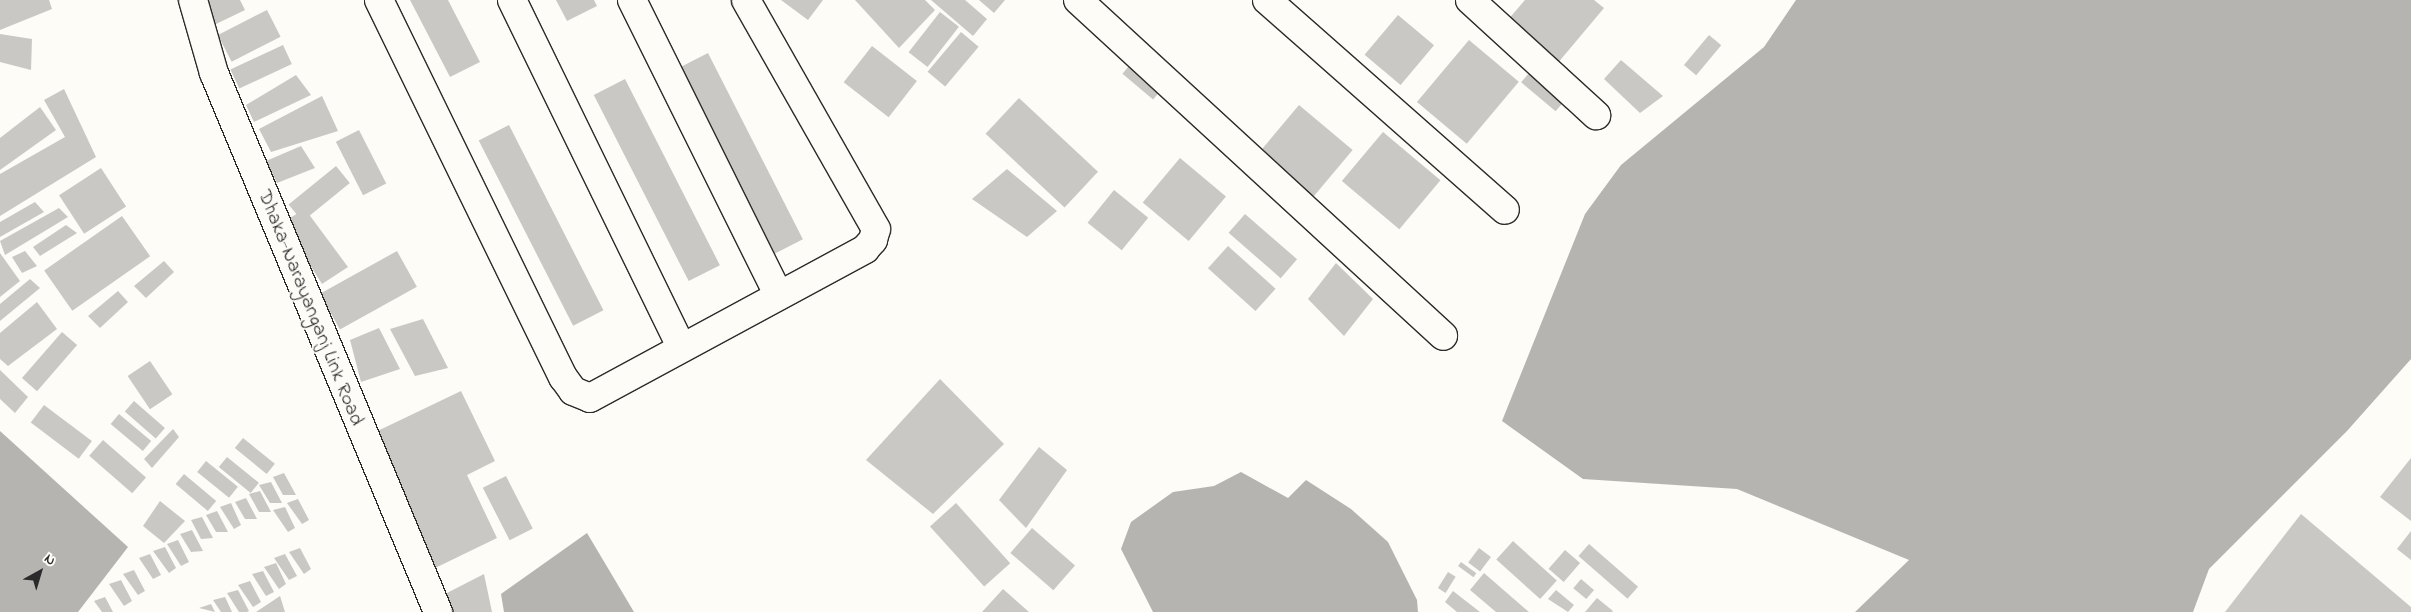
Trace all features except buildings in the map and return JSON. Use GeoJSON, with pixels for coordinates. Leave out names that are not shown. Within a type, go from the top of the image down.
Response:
{"type":"FeatureCollection","features":[{"type":"Feature","properties":{"kind":"main road","name":"Dhaka-Narayanganj Link Road"},"geometry":{"type":"LineString","coordinates":[[192,0],[218,82],[438,612]]}},
{"type":"Feature","properties":{"kind":"main road"},"geometry":{"type":"LineString","coordinates":[[379,0],[573,391],[590,398],[866,249],[876,229],[746,0]]}},
{"type":"Feature","properties":{"kind":"main road"},"geometry":{"type":"LineString","coordinates":[[512,0],[682,348]]}},
{"type":"Feature","properties":{"kind":"main road"},"geometry":{"type":"LineString","coordinates":[[632,0],[779,296]]}},
{"type":"Feature","properties":{"kind":"main road"},"geometry":{"type":"LineString","coordinates":[[1078,0],[1443,336]]}},
{"type":"Feature","properties":{"kind":"main road"},"geometry":{"type":"LineString","coordinates":[[1267,0],[1505,210]]}},
{"type":"Feature","properties":{"kind":"main road"},"geometry":{"type":"LineString","coordinates":[[1470,0],[1596,115]]}},
{"type":"Feature","properties":{"kind":"shaded area"},"geometry":{"type":"Polygon","coordinates":[[[1796,0],[2411,0],[2411,359],[2347,431],[2209,569],[2193,612],[1855,612],[1909,560],[1737,489],[1583,479],[1502,421],[1585,214],[1621,165],[1764,47],[1796,0]]]}},
{"type":"Feature","properties":{"kind":"shaded area"},"geometry":{"type":"Polygon","coordinates":[[[0,431],[128,547],[78,612],[0,612],[0,431]]]}},
{"type":"Feature","properties":{"kind":"shaded area"},"geometry":{"type":"Polygon","coordinates":[[[1241,472],[1288,498],[1306,480],[1351,509],[1388,542],[1417,600],[1418,612],[1153,612],[1121,549],[1131,522],[1173,492],[1214,486],[1241,472]]]}},
{"type":"Feature","properties":{"kind":"shaded area"},"geometry":{"type":"Polygon","coordinates":[[[587,533],[634,612],[504,612],[501,594],[587,533]]]}}]}
